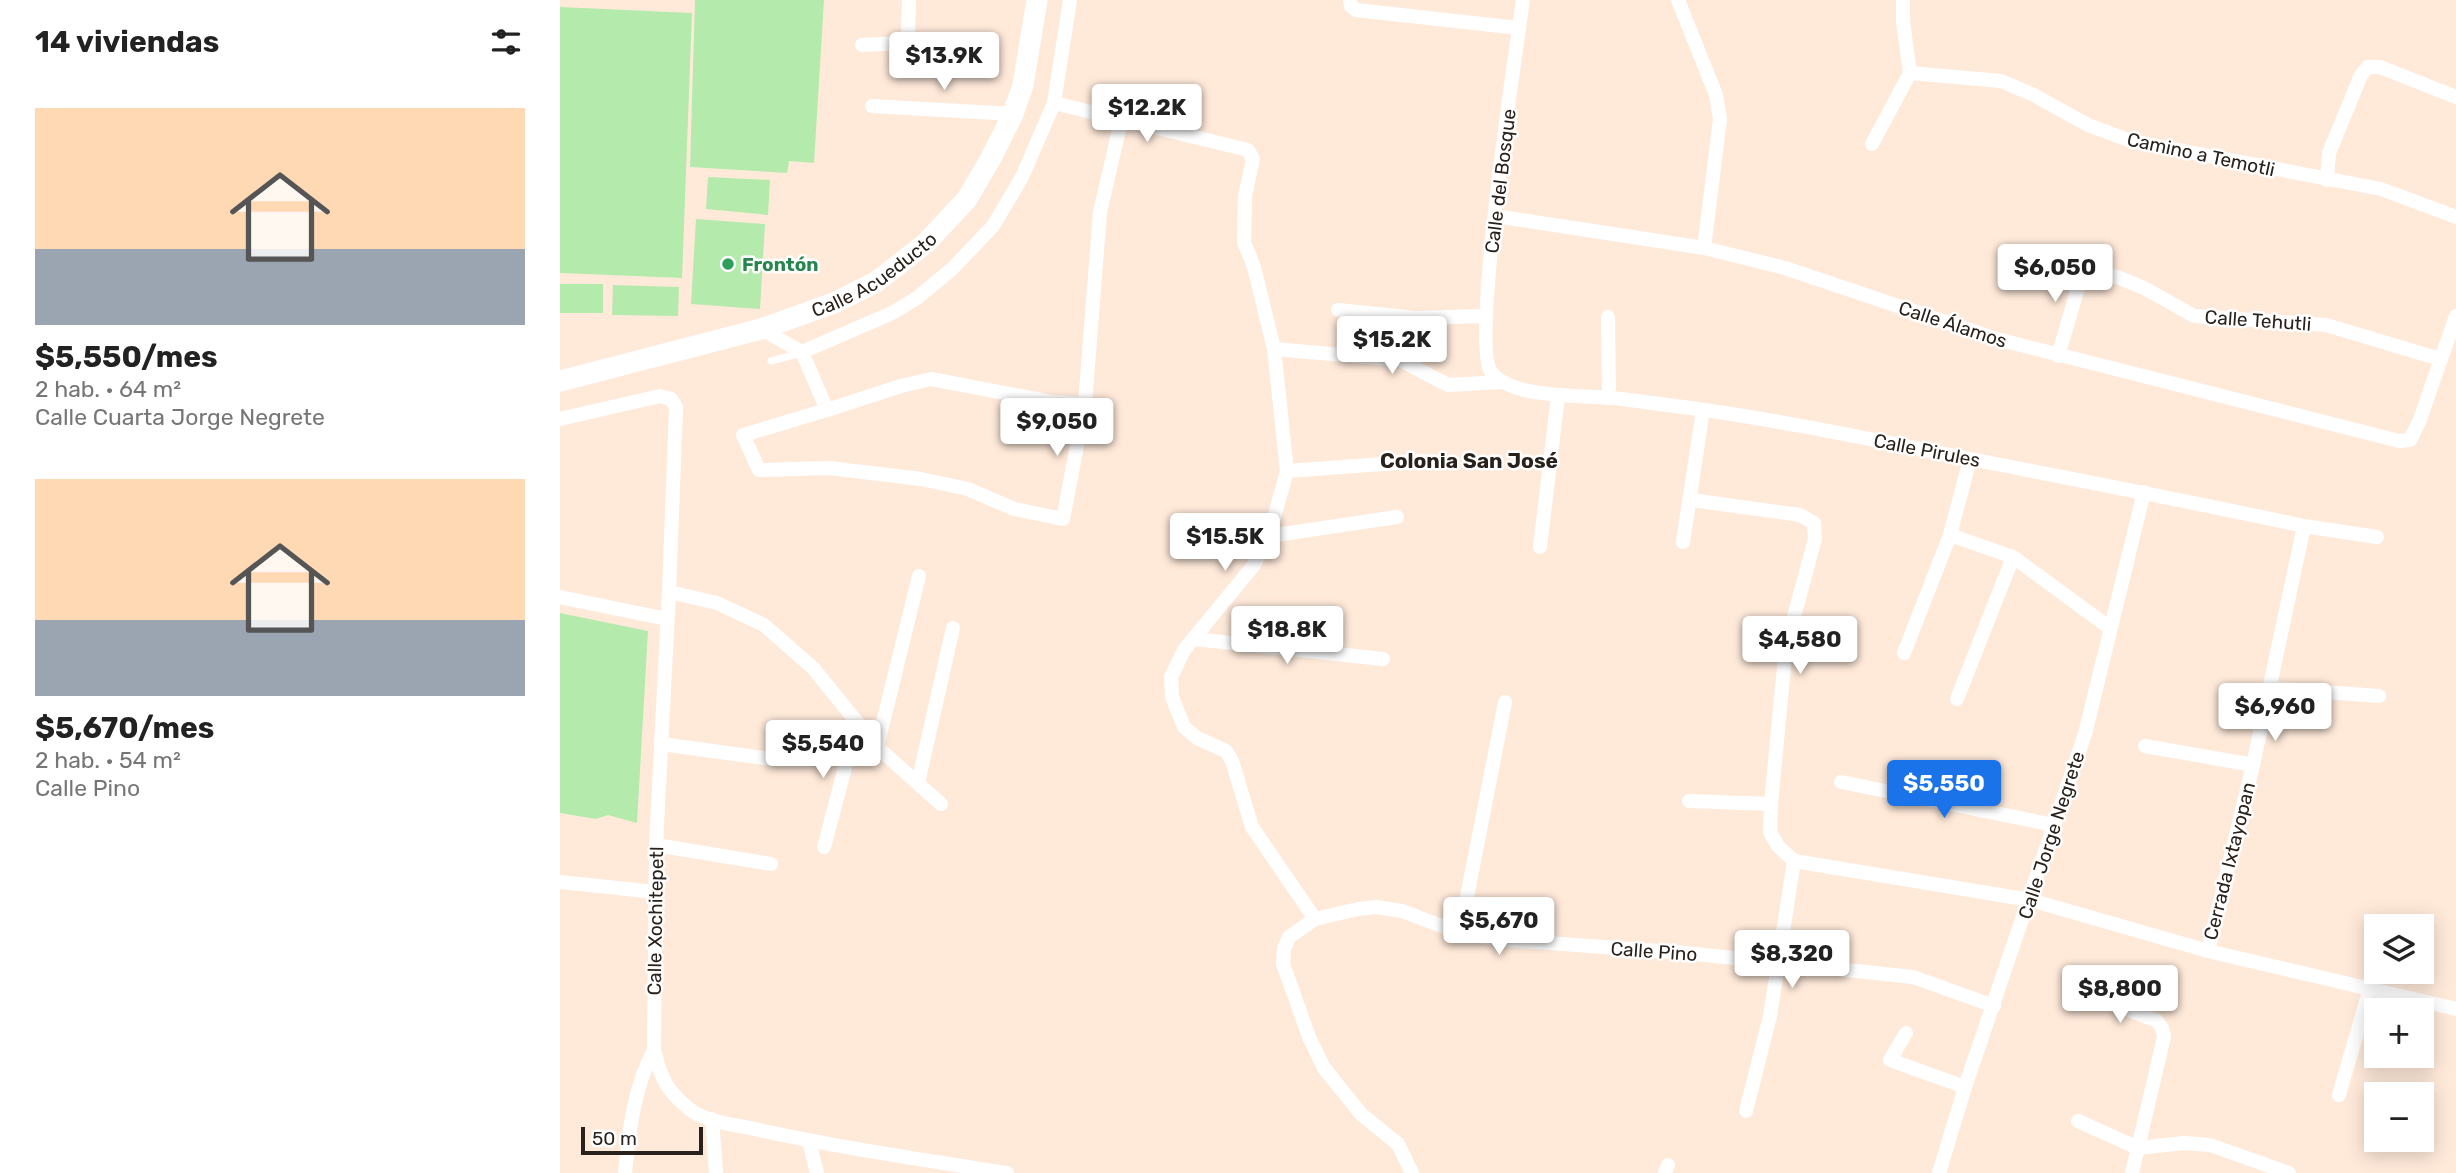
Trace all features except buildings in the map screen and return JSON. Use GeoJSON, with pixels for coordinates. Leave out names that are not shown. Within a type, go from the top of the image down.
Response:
{"type":"FeatureCollection","features":[{"type":"Feature","properties":{"kind":"street"},"geometry":{"type":"LineString","coordinates":[[862,45],[904,43],[908,34],[909,0]]}},
{"type":"Feature","properties":{"kind":"street","name":"Calle Acueducto"},"geometry":{"type":"LineString","coordinates":[[560,381],[761,330],[834,303],[876,282],[926,243],[967,199],[992,158],[1013,114],[1023,85],[1037,0]]}},
{"type":"Feature","properties":{"kind":"street","name":"Calle Acueducto"},"geometry":{"type":"LineString","coordinates":[[802,352],[892,313],[917,298],[952,269],[993,226],[1022,177],[1054,103],[1070,0]]}},
{"type":"Feature","properties":{"kind":"street","name":"Calle del Bosque"},"geometry":{"type":"LineString","coordinates":[[1503,382],[1492,373],[1486,362],[1485,316],[1523,0]]}},
{"type":"Feature","properties":{"kind":"street"},"geometry":{"type":"LineString","coordinates":[[1678,0],[1716,95],[1720,119],[1704,248]]}},
{"type":"Feature","properties":{"kind":"street"},"geometry":{"type":"LineString","coordinates":[[1872,144],[1910,73],[1903,0]]}},
{"type":"Feature","properties":{"kind":"street"},"geometry":{"type":"LineString","coordinates":[[1353,5],[1519,27]]}},
{"type":"Feature","properties":{"kind":"street"},"geometry":{"type":"LineString","coordinates":[[2327,180],[2329,153],[2361,75],[2368,67],[2380,67],[2456,97]]}},
{"type":"Feature","properties":{"kind":"street","name":"Camino a Temotli"},"geometry":{"type":"LineString","coordinates":[[1910,73],[2001,81],[2034,95],[2088,125],[2131,141],[2381,189],[2456,217]]}},
{"type":"Feature","properties":{"kind":"street"},"geometry":{"type":"LineString","coordinates":[[1054,103],[1248,150],[1253,159],[1245,196],[1244,243],[1254,267],[1274,349],[1287,471],[1269,536],[1254,565],[1184,650],[1171,677],[1172,697],[1184,727],[1197,738],[1226,751],[1232,761],[1252,827],[1315,919],[1289,937],[1284,949],[1283,964],[1309,1037],[1324,1068],[1361,1114],[1398,1144],[1412,1173]]}},
{"type":"Feature","properties":{"kind":"street"},"geometry":{"type":"LineString","coordinates":[[872,106],[1013,114]]}},
{"type":"Feature","properties":{"kind":"street"},"geometry":{"type":"LineString","coordinates":[[1085,404],[1052,402],[931,379],[743,435],[759,470],[829,468],[921,479],[968,489],[1014,509],[1063,519],[1085,404],[1100,212],[1122,121]]}},
{"type":"Feature","properties":{"kind":"street","name":"Calle Álamos"},"geometry":{"type":"LineString","coordinates":[[1495,216],[1704,248],[1785,268],[1993,338],[2399,441],[2410,440],[2419,422],[2440,359]]}},
{"type":"Feature","properties":{"kind":"street","name":"Calle Tehutli"},"geometry":{"type":"LineString","coordinates":[[2058,356],[2080,281],[2089,272],[2117,277],[2144,288],[2194,316],[2326,325],[2440,359]]}},
{"type":"Feature","properties":{"kind":"street"},"geometry":{"type":"LineString","coordinates":[[1338,310],[1416,318],[1485,316]]}},
{"type":"Feature","properties":{"kind":"street"},"geometry":{"type":"LineString","coordinates":[[2440,359],[2456,316]]}},
{"type":"Feature","properties":{"kind":"street"},"geometry":{"type":"LineString","coordinates":[[1608,317],[1609,398]]}},
{"type":"Feature","properties":{"kind":"street"},"geometry":{"type":"LineString","coordinates":[[761,330],[802,352],[827,410]]}},
{"type":"Feature","properties":{"kind":"street"},"geometry":{"type":"LineString","coordinates":[[1274,349],[1400,360],[1448,385],[1503,382]]}},
{"type":"Feature","properties":{"kind":"street","name":"Calle Pirules"},"geometry":{"type":"LineString","coordinates":[[1503,382],[1558,396],[1609,398],[1842,432],[2304,526],[2377,537]]}},
{"type":"Feature","properties":{"kind":"street","name":"Calle Xochitepetl"},"geometry":{"type":"LineString","coordinates":[[560,419],[660,396],[670,399],[676,407],[670,592],[656,845],[653,1050],[660,1077],[676,1097],[694,1112],[712,1119],[809,1141],[1007,1173]]}},
{"type":"Feature","properties":{"kind":"street"},"geometry":{"type":"LineString","coordinates":[[1540,547],[1558,396]]}},
{"type":"Feature","properties":{"kind":"street"},"geometry":{"type":"LineString","coordinates":[[1684,542],[1703,410]]}},
{"type":"Feature","properties":{"kind":"street"},"geometry":{"type":"LineString","coordinates":[[1904,653],[1950,535],[1970,459]]}},
{"type":"Feature","properties":{"kind":"street"},"geometry":{"type":"LineString","coordinates":[[1287,471],[1424,461]]}},
{"type":"Feature","properties":{"kind":"street","name":"Calle Jorge Negrete"},"geometry":{"type":"LineString","coordinates":[[1939,1173],[1965,1087],[2085,734],[2144,492]]}},
{"type":"Feature","properties":{"kind":"street"},"geometry":{"type":"LineString","coordinates":[[1691,500],[1800,515],[1814,523],[1815,539],[1786,646],[1771,804],[1770,832],[1778,846],[1794,861],[2030,900],[2207,951],[2456,1009]]}},
{"type":"Feature","properties":{"kind":"street"},"geometry":{"type":"LineString","coordinates":[[1269,536],[1397,517]]}},
{"type":"Feature","properties":{"kind":"street","name":"Cerrada Ixtayopan"},"geometry":{"type":"LineString","coordinates":[[2207,951],[2253,765],[2304,526]]}},
{"type":"Feature","properties":{"kind":"street"},"geometry":{"type":"LineString","coordinates":[[1950,535],[2013,557],[2110,628]]}},
{"type":"Feature","properties":{"kind":"street"},"geometry":{"type":"LineString","coordinates":[[1956,699],[2013,557]]}},
{"type":"Feature","properties":{"kind":"street"},"geometry":{"type":"LineString","coordinates":[[877,747],[919,576]]}},
{"type":"Feature","properties":{"kind":"street"},"geometry":{"type":"LineString","coordinates":[[670,592],[717,603],[764,625],[813,668],[877,747],[941,804]]}},
{"type":"Feature","properties":{"kind":"street"},"geometry":{"type":"LineString","coordinates":[[560,597],[667,619]]}},
{"type":"Feature","properties":{"kind":"street"},"geometry":{"type":"LineString","coordinates":[[918,783],[953,628]]}},
{"type":"Feature","properties":{"kind":"street"},"geometry":{"type":"LineString","coordinates":[[1194,639],[1383,659]]}},
{"type":"Feature","properties":{"kind":"street"},"geometry":{"type":"LineString","coordinates":[[2268,688],[2379,696]]}},
{"type":"Feature","properties":{"kind":"street"},"geometry":{"type":"LineString","coordinates":[[1460,933],[1505,702]]}},
{"type":"Feature","properties":{"kind":"street"},"geometry":{"type":"LineString","coordinates":[[824,847],[857,722]]}},
{"type":"Feature","properties":{"kind":"street"},"geometry":{"type":"LineString","coordinates":[[661,744],[771,759]]}},
{"type":"Feature","properties":{"kind":"street"},"geometry":{"type":"LineString","coordinates":[[2145,746],[2253,765]]}},
{"type":"Feature","properties":{"kind":"street"},"geometry":{"type":"LineString","coordinates":[[1841,782],[2054,825]]}},
{"type":"Feature","properties":{"kind":"street"},"geometry":{"type":"LineString","coordinates":[[1689,801],[1771,804]]}},
{"type":"Feature","properties":{"kind":"street"},"geometry":{"type":"LineString","coordinates":[[656,845],[771,864]]}},
{"type":"Feature","properties":{"kind":"street"},"geometry":{"type":"LineString","coordinates":[[1746,1111],[1770,1016],[1794,861]]}},
{"type":"Feature","properties":{"kind":"street"},"geometry":{"type":"LineString","coordinates":[[560,882],[655,892]]}},
{"type":"Feature","properties":{"kind":"street","name":"Calle Pino"},"geometry":{"type":"LineString","coordinates":[[1315,919],[1376,907],[1402,911],[1460,933],[1506,940],[1686,953],[1913,977],[1994,1006]]}},
{"type":"Feature","properties":{"kind":"street"},"geometry":{"type":"LineString","coordinates":[[2339,1095],[2371,988]]}},
{"type":"Feature","properties":{"kind":"street"},"geometry":{"type":"LineString","coordinates":[[2096,997],[2157,1021],[2164,1037],[2132,1173]]}},
{"type":"Feature","properties":{"kind":"street"},"geometry":{"type":"LineString","coordinates":[[1906,1033],[1890,1060],[1965,1087]]}},
{"type":"Feature","properties":{"kind":"street"},"geometry":{"type":"LineString","coordinates":[[625,1173],[629,1134],[643,1069],[653,1050]]}},
{"type":"Feature","properties":{"kind":"street"},"geometry":{"type":"LineString","coordinates":[[712,1119],[716,1173]]}},
{"type":"Feature","properties":{"kind":"street"},"geometry":{"type":"LineString","coordinates":[[2078,1121],[2138,1148],[2184,1143],[2210,1144],[2289,1173]]}},
{"type":"Feature","properties":{"kind":"street"},"geometry":{"type":"LineString","coordinates":[[809,1141],[817,1173]]}},
{"type":"Feature","properties":{"kind":"lane","name":"Calle Acueducto"},"geometry":{"type":"LineString","coordinates":[[771,362],[802,352]]}},
{"type":"Feature","properties":{"kind":"green space"},"geometry":{"type":"Polygon","coordinates":[[[695,0],[824,0],[814,163],[789,161],[787,173],[690,167],[695,0]]]}},
{"type":"Feature","properties":{"kind":"green space"},"geometry":{"type":"Polygon","coordinates":[[[560,7],[692,13],[682,278],[560,273],[560,7]]]}},
{"type":"Feature","properties":{"kind":"green space"},"geometry":{"type":"Polygon","coordinates":[[[708,177],[770,180],[768,215],[706,209],[708,177]]]}},
{"type":"Feature","properties":{"kind":"green space","name":"Frontón"},"geometry":{"type":"Polygon","coordinates":[[[696,219],[765,224],[760,309],[691,304],[696,219]]]}},
{"type":"Feature","properties":{"kind":"green space"},"geometry":{"type":"Polygon","coordinates":[[[560,284],[603,284],[603,313],[560,313],[560,284]]]}},
{"type":"Feature","properties":{"kind":"green space"},"geometry":{"type":"Polygon","coordinates":[[[613,285],[679,287],[678,316],[612,315],[613,285]]]}},
{"type":"Feature","properties":{"kind":"green space"},"geometry":{"type":"Polygon","coordinates":[[[560,613],[648,631],[637,823],[608,815],[596,819],[560,813],[560,613]]]}},
{"type":"Feature","properties":{"kind":"place","name":"Frontón"},"geometry":{"type":"Point","coordinates":[728,264]}},
{"type":"Feature","properties":{"kind":"district","name":"Colonia San José"},"geometry":{"type":"Point","coordinates":[1469,461]}}]}
